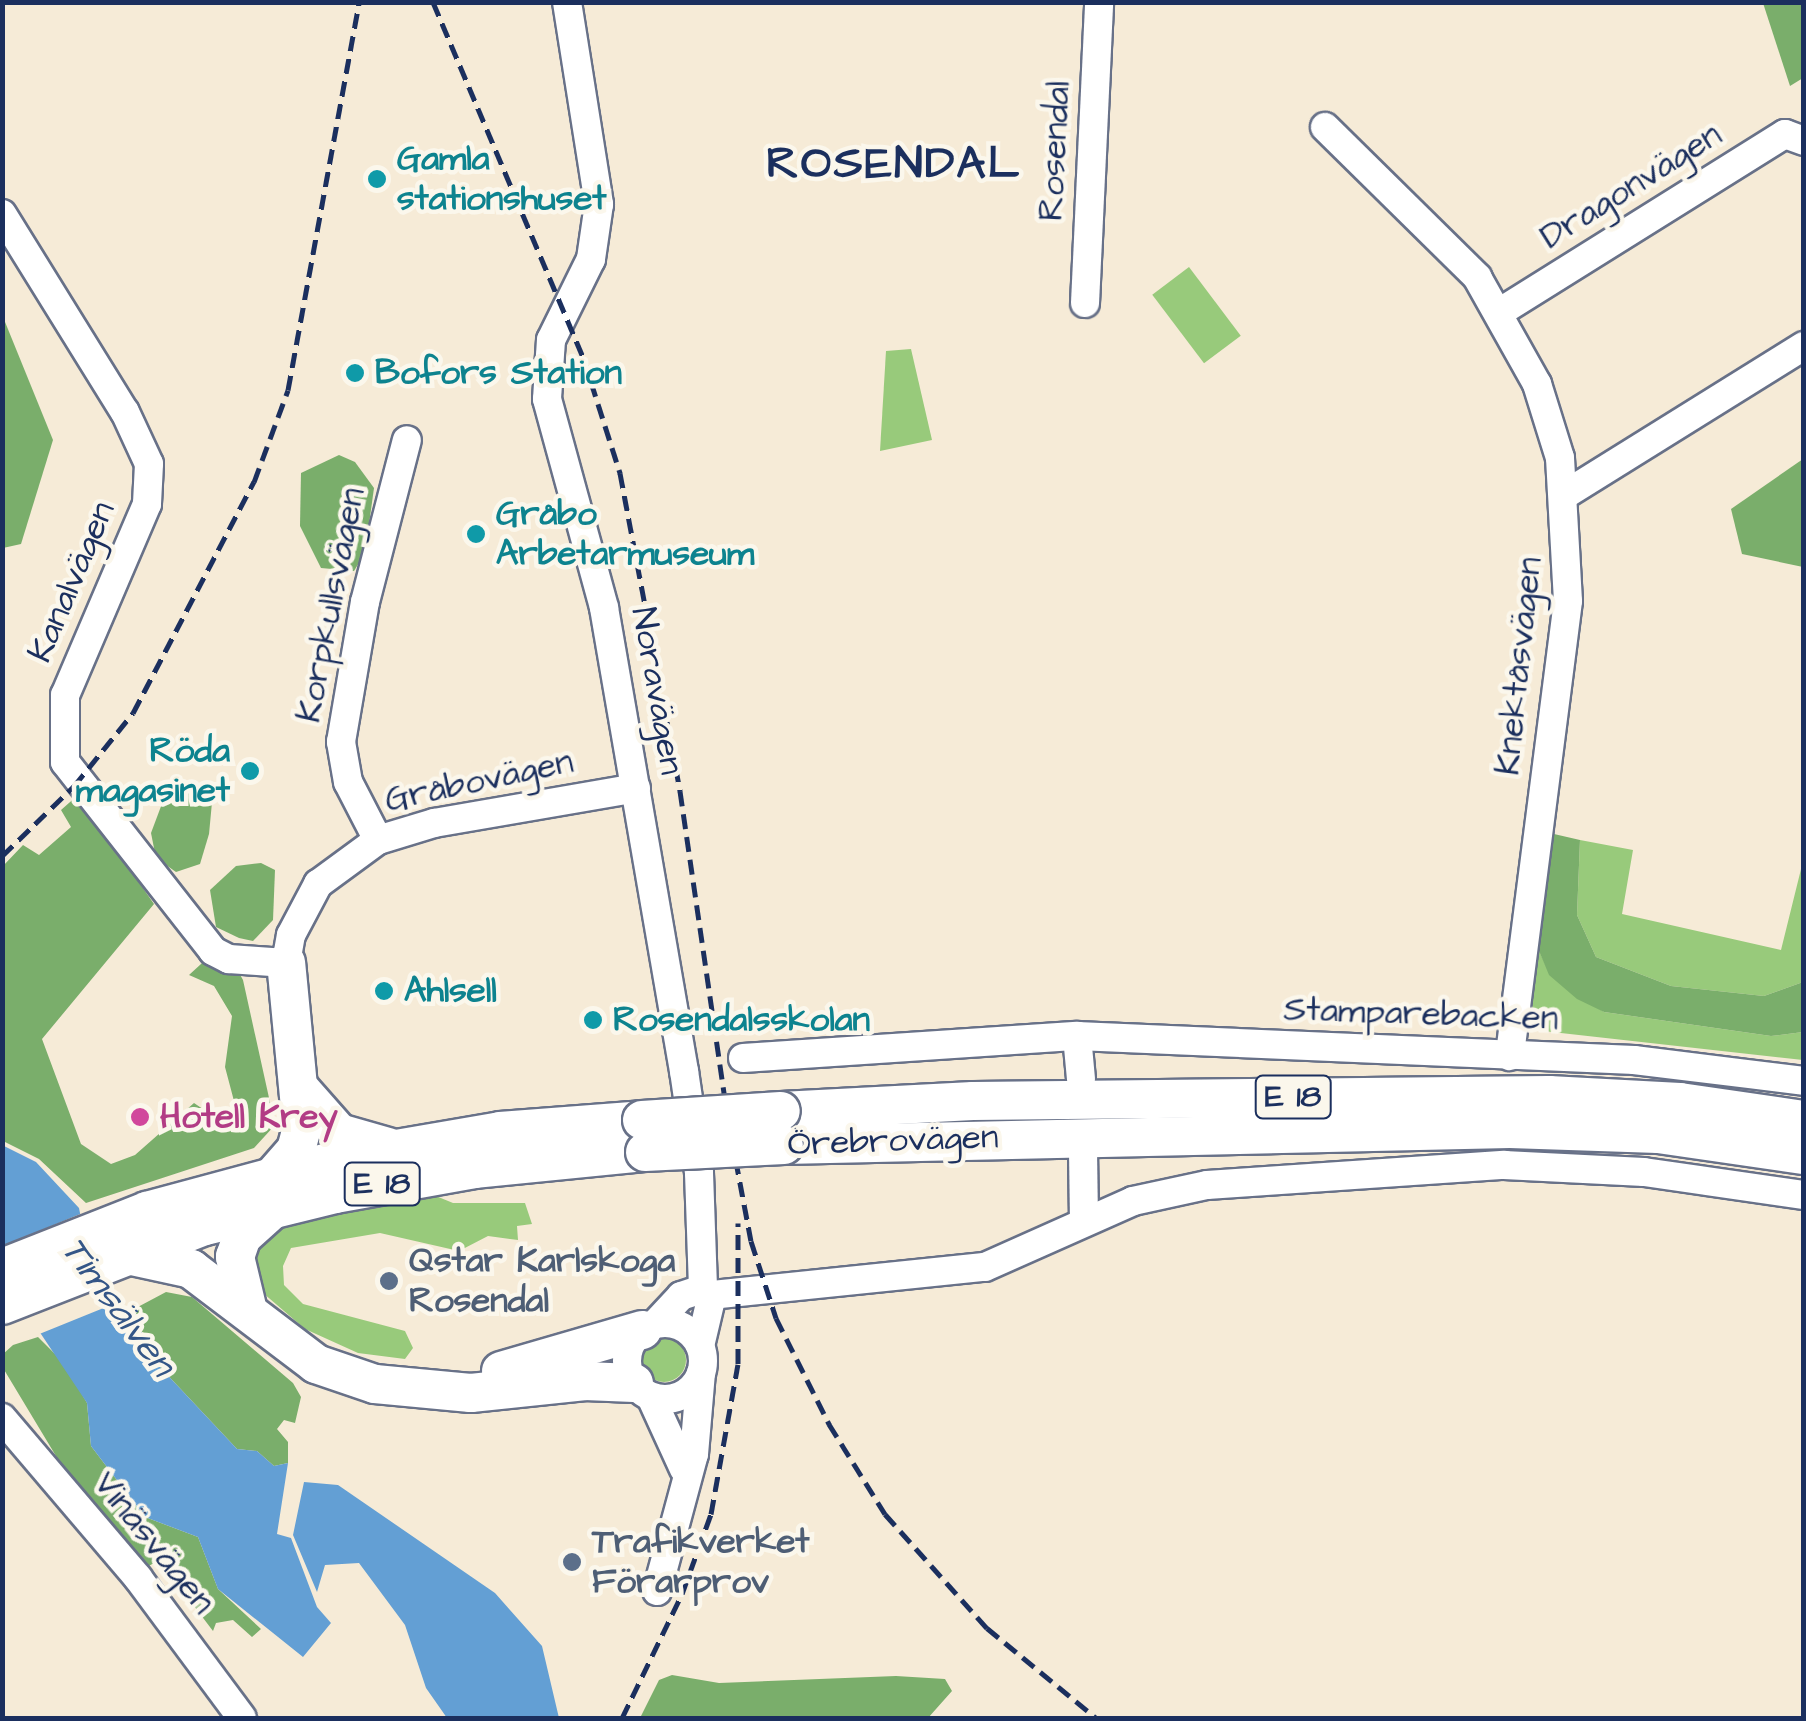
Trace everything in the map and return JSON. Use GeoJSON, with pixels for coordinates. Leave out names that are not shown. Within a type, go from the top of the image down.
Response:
{"type":"FeatureCollection","features":[{"type":"Feature","properties":{"kind":"highway"},"geometry":{"type":"LineString","coordinates":[[248,1311],[234,1256],[299,1144],[302,1091],[286,963]]}},
{"type":"Feature","properties":{"kind":"highway"},"geometry":{"type":"LineString","coordinates":[[302,1091],[339,1133],[395,1149]]}},
{"type":"Feature","properties":{"kind":"highway","name":"Örebrovägen"},"geometry":{"type":"LineString","coordinates":[[782,1128],[974,1101],[1550,1095],[1680,1102],[1804,1120]]}},
{"type":"Feature","properties":{"kind":"highway","name":"Örebrovägen"},"geometry":{"type":"LineString","coordinates":[[2,1268],[274,1192],[395,1149],[500,1131],[644,1136],[782,1128],[1564,1129],[1658,1134],[1804,1155]]}},
{"type":"Feature","properties":{"kind":"highway","name":"Örebrovägen"},"geometry":{"type":"LineString","coordinates":[[274,1192],[439,1174],[644,1136]]}},
{"type":"Feature","properties":{"kind":"highway"},"geometry":{"type":"LineString","coordinates":[[120,1238],[190,1269],[316,1364],[375,1384],[431,1390],[643,1390]]}},
{"type":"Feature","properties":{"kind":"highway","name":"Örebrovägen"},"geometry":{"type":"LineString","coordinates":[[3,1304],[120,1238]]}},
{"type":"Feature","properties":{"kind":"highway"},"geometry":{"type":"LineString","coordinates":[[431,1390],[649,1326]]}},
{"type":"Feature","properties":{"kind":"street","name":"Noravägen"},"geometry":{"type":"LineString","coordinates":[[567,2],[599,204],[591,259],[551,340],[545,368],[602,598],[636,788],[699,1173],[708,1292],[696,1442],[684,1469],[657,1590]]}},
{"type":"Feature","properties":{"kind":"street","name":"Rosendal"},"geometry":{"type":"LineString","coordinates":[[1086,304],[1100,2]]}},
{"type":"Feature","properties":{"kind":"street","name":"Knektåsvägen"},"geometry":{"type":"LineString","coordinates":[[1324,127],[1454,249],[1500,312],[1551,422],[1566,494],[1568,602],[1510,1056]]}},
{"type":"Feature","properties":{"kind":"street","name":"Dragonvägen"},"geometry":{"type":"LineString","coordinates":[[1500,312],[1785,134],[1804,142]]}},
{"type":"Feature","properties":{"kind":"street","name":"Kanalvägen"},"geometry":{"type":"LineString","coordinates":[[2,214],[125,412],[148,464],[147,504],[65,695],[65,762],[212,951],[228,959],[286,963]]}},
{"type":"Feature","properties":{"kind":"street"},"geometry":{"type":"LineString","coordinates":[[1566,494],[1804,346]]}},
{"type":"Feature","properties":{"kind":"street","name":"Korpkullsvägen"},"geometry":{"type":"LineString","coordinates":[[378,840],[348,782],[341,742],[365,602],[407,440]]}},
{"type":"Feature","properties":{"kind":"street","name":"Gråbovägen"},"geometry":{"type":"LineString","coordinates":[[286,963],[291,935],[318,884],[378,840],[434,823],[636,788]]}},
{"type":"Feature","properties":{"kind":"street"},"geometry":{"type":"LineString","coordinates":[[1077,1036],[1081,1079]]}},
{"type":"Feature","properties":{"kind":"street","name":"Stamparebacken"},"geometry":{"type":"LineString","coordinates":[[744,1058],[1077,1036],[1634,1060],[1804,1082]]}},
{"type":"Feature","properties":{"kind":"street"},"geometry":{"type":"LineString","coordinates":[[1083,1150],[1084,1220]]}},
{"type":"Feature","properties":{"kind":"street"},"geometry":{"type":"LineString","coordinates":[[684,1469],[626,1358],[649,1326],[682,1296],[984,1268],[1010,1261],[1084,1220],[1169,1191],[1434,1167],[1568,1166],[1804,1195]]}},
{"type":"Feature","properties":{"kind":"street"},"geometry":{"type":"LineString","coordinates":[[643,1390],[677,1396],[700,1359],[682,1326],[649,1326]]}},
{"type":"Feature","properties":{"kind":"street","name":"Vinäsvägen"},"geometry":{"type":"LineString","coordinates":[[2,1418],[138,1578],[242,1718]]}},
{"type":"Feature","properties":{"kind":"green space"},"geometry":{"type":"Polygon","coordinates":[[[1763,3],[1803,3],[1803,78],[1790,86],[1763,3]]]}},
{"type":"Feature","properties":{"kind":"green space"},"geometry":{"type":"Polygon","coordinates":[[[1189,267],[1241,336],[1204,363],[1152,295],[1189,267]]]}},
{"type":"Feature","properties":{"kind":"green space"},"geometry":{"type":"Polygon","coordinates":[[[3,317],[53,440],[21,544],[3,548],[3,317]]]}},
{"type":"Feature","properties":{"kind":"green space"},"geometry":{"type":"Polygon","coordinates":[[[911,349],[932,440],[880,451],[886,351],[911,349]]]}},
{"type":"Feature","properties":{"kind":"green space"},"geometry":{"type":"Polygon","coordinates":[[[339,455],[355,462],[374,488],[365,553],[354,571],[321,568],[300,526],[301,473],[339,455]]]}},
{"type":"Feature","properties":{"kind":"green space"},"geometry":{"type":"Polygon","coordinates":[[[1803,459],[1803,567],[1742,554],[1731,509],[1803,459]]]}},
{"type":"Feature","properties":{"kind":"green space"},"geometry":{"type":"Polygon","coordinates":[[[184,784],[198,787],[212,802],[209,834],[200,864],[176,872],[156,858],[151,833],[166,793],[184,784]]]}},
{"type":"Feature","properties":{"kind":"green space"},"geometry":{"type":"Polygon","coordinates":[[[78,795],[154,904],[42,1039],[81,1144],[111,1164],[135,1155],[194,1103],[225,1124],[234,1101],[225,1067],[232,1016],[214,986],[189,975],[213,953],[232,960],[243,980],[275,1125],[254,1148],[86,1203],[39,1159],[3,1141],[3,866],[23,845],[39,855],[71,827],[61,810],[78,795]]]}},
{"type":"Feature","properties":{"kind":"green space"},"geometry":{"type":"Polygon","coordinates":[[[1554,834],[1580,840],[1577,915],[1596,957],[1671,986],[1764,996],[1803,982],[1803,1032],[1771,1036],[1604,1012],[1577,999],[1549,975],[1537,946],[1554,834]]]}},
{"type":"Feature","properties":{"kind":"green space"},"geometry":{"type":"Polygon","coordinates":[[[1580,840],[1633,850],[1622,914],[1781,950],[1803,861],[1803,982],[1764,996],[1671,986],[1596,957],[1577,915],[1580,840]]]}},
{"type":"Feature","properties":{"kind":"green space"},"geometry":{"type":"Polygon","coordinates":[[[261,863],[275,870],[273,920],[253,941],[216,927],[210,890],[236,866],[261,863]]]}},
{"type":"Feature","properties":{"kind":"green space"},"geometry":{"type":"Polygon","coordinates":[[[1537,946],[1550,975],[1604,1012],[1771,1036],[1803,1032],[1803,1060],[1543,1031],[1527,1003],[1537,946]]]}},
{"type":"Feature","properties":{"kind":"green space"},"geometry":{"type":"Polygon","coordinates":[[[431,1194],[453,1203],[525,1203],[532,1224],[517,1226],[518,1240],[488,1236],[459,1251],[380,1233],[291,1248],[283,1266],[284,1285],[303,1304],[405,1331],[413,1348],[405,1359],[358,1353],[305,1329],[248,1280],[253,1240],[270,1227],[431,1194]]]}},
{"type":"Feature","properties":{"kind":"green space"},"geometry":{"type":"Polygon","coordinates":[[[166,1292],[192,1297],[293,1383],[301,1397],[295,1423],[284,1420],[277,1429],[288,1442],[288,1463],[274,1466],[257,1451],[237,1449],[143,1349],[144,1333],[119,1317],[166,1292]]]}},
{"type":"Feature","properties":{"kind":"green space"},"geometry":{"type":"Polygon","coordinates":[[[38,1337],[64,1363],[87,1403],[91,1446],[145,1517],[198,1537],[218,1589],[261,1629],[252,1637],[233,1620],[216,1623],[213,1631],[159,1560],[142,1570],[62,1466],[3,1368],[2,1355],[13,1345],[38,1337]]]}},
{"type":"Feature","properties":{"kind":"green space"},"geometry":{"type":"Polygon","coordinates":[[[664,1338],[679,1345],[686,1360],[679,1375],[664,1382],[649,1375],[642,1360],[649,1345],[664,1338]]]}},
{"type":"Feature","properties":{"kind":"green space"},"geometry":{"type":"Polygon","coordinates":[[[672,1675],[719,1683],[896,1676],[945,1679],[952,1691],[928,1718],[640,1718],[659,1680],[672,1675]]]}},
{"type":"Feature","properties":{"kind":"water"},"geometry":{"type":"Polygon","coordinates":[[[2,1145],[36,1162],[79,1208],[98,1303],[144,1334],[143,1349],[237,1449],[257,1451],[274,1466],[288,1463],[277,1534],[291,1538],[317,1607],[331,1623],[303,1657],[218,1589],[198,1537],[145,1517],[91,1446],[87,1403],[3,1277],[2,1145]]]}},
{"type":"Feature","properties":{"kind":"water"},"geometry":{"type":"Polygon","coordinates":[[[304,1482],[338,1485],[495,1593],[542,1646],[559,1718],[447,1718],[426,1688],[405,1625],[359,1563],[325,1565],[317,1592],[293,1535],[304,1482]]]}},
{"type":"Feature","properties":{"kind":"pier"},"geometry":{"type":"Polygon","coordinates":[[[85,1212],[103,1300],[111,1305],[32,1337],[2,1287],[3,1246],[85,1212]]]}},
{"type":"Feature","properties":{"kind":"railway"},"geometry":{"type":"LineString","coordinates":[[2,856],[74,786],[133,713],[254,482],[288,390],[359,2]]}},
{"type":"Feature","properties":{"kind":"railway"},"geometry":{"type":"LineString","coordinates":[[433,2],[584,360],[620,473],[680,791],[727,1114],[751,1241],[776,1318],[829,1424],[885,1514],[987,1628],[1096,1718]]}},
{"type":"Feature","properties":{"kind":"railway"},"geometry":{"type":"LineString","coordinates":[[622,1718],[682,1594],[711,1514],[738,1364],[738,1223]]}},
{"type":"Feature","properties":{"kind":"place","name":"Gamla stationshuset"},"geometry":{"type":"Point","coordinates":[377,179]}},
{"type":"Feature","properties":{"kind":"place","name":"Bofors Station"},"geometry":{"type":"Point","coordinates":[355,373]}},
{"type":"Feature","properties":{"kind":"place","name":"Gråbo Arbetarmuseum"},"geometry":{"type":"Point","coordinates":[476,534]}},
{"type":"Feature","properties":{"kind":"place","name":"Röda magasinet"},"geometry":{"type":"Point","coordinates":[250,771]}},
{"type":"Feature","properties":{"kind":"place","name":"Ahlsell"},"geometry":{"type":"Point","coordinates":[384,991]}},
{"type":"Feature","properties":{"kind":"place","name":"Rosendalsskolan"},"geometry":{"type":"Point","coordinates":[593,1020]}},
{"type":"Feature","properties":{"kind":"place","name":"Hotell Krey"},"geometry":{"type":"Point","coordinates":[140,1117]}},
{"type":"Feature","properties":{"kind":"place","name":"Qstar Karlskoga Rosendal"},"geometry":{"type":"Point","coordinates":[389,1281]}},
{"type":"Feature","properties":{"kind":"place","name":"Trafikverket Förarprov"},"geometry":{"type":"Point","coordinates":[572,1562]}},
{"type":"Feature","properties":{"kind":"district","name":"ROSENDAL"},"geometry":{"type":"Point","coordinates":[894,165]}},
{"type":"Feature","properties":{"kind":"water label","name":"Timsälven"},"geometry":{"type":"Point","coordinates":[117,1307]}}]}
